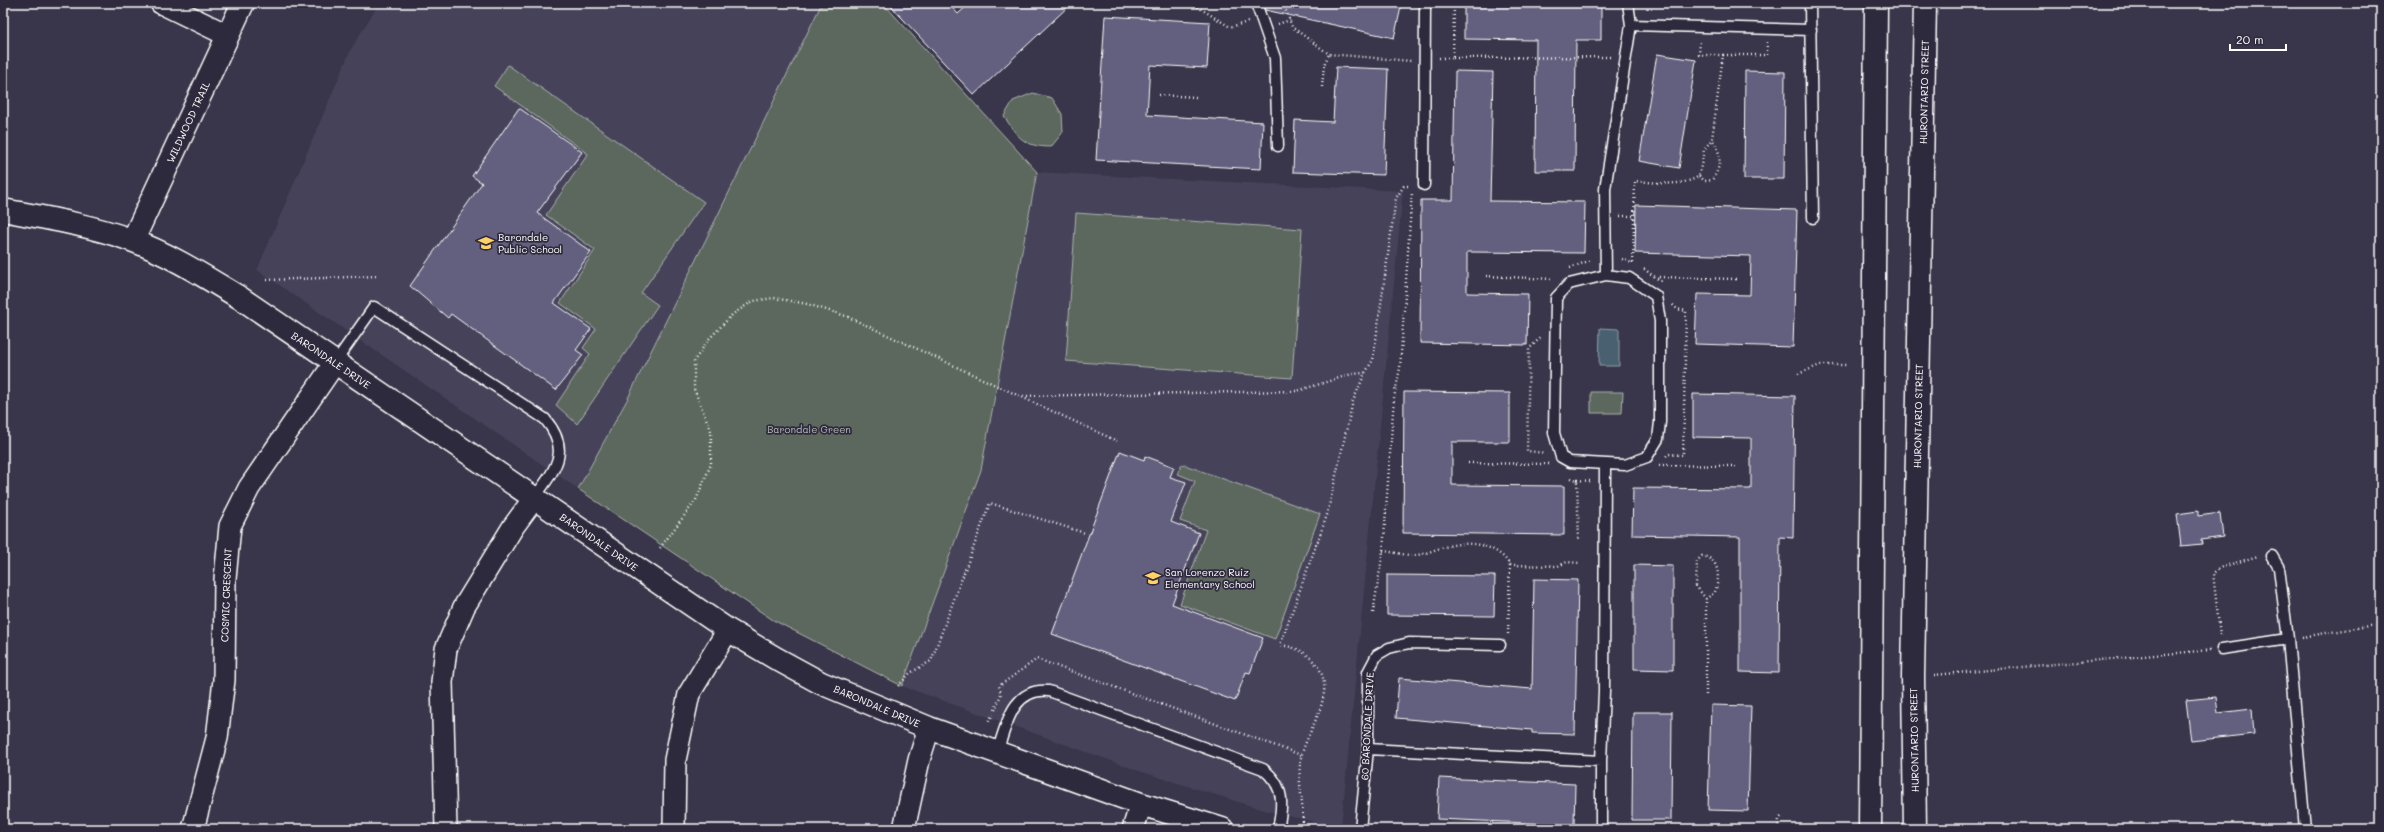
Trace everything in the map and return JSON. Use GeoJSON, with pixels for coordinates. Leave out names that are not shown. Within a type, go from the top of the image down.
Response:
{"type":"FeatureCollection","features":[{"type":"Feature","properties":{"kind":"street"},"geometry":{"type":"LineString","coordinates":[[160,3],[227,35]]}},
{"type":"Feature","properties":{"kind":"street","name":"WILDWOOD TRAIL"},"geometry":{"type":"LineString","coordinates":[[133,240],[243,3]]}},
{"type":"Feature","properties":{"kind":"street"},"geometry":{"type":"LineString","coordinates":[[1870,829],[1876,3]]}},
{"type":"Feature","properties":{"kind":"street","name":"HURONTARIO STREET"},"geometry":{"type":"LineString","coordinates":[[1915,829],[1913,677],[1926,3]]}},
{"type":"Feature","properties":{"kind":"street","name":"BARONDALE DRIVE"},"geometry":{"type":"LineString","coordinates":[[3,210],[90,227],[133,240],[202,275],[242,299],[334,364],[535,497],[728,630],[821,683],[929,728],[1141,804],[1222,829]]}},
{"type":"Feature","properties":{"kind":"street","name":"COSMIC CRESCENT"},"geometry":{"type":"LineString","coordinates":[[193,829],[217,738],[224,680],[225,580],[230,526],[249,488],[334,364]]}},
{"type":"Feature","properties":{"kind":"street"},"geometry":{"type":"LineString","coordinates":[[446,829],[442,682],[446,648],[464,607],[513,527],[535,497]]}},
{"type":"Feature","properties":{"kind":"street"},"geometry":{"type":"LineString","coordinates":[[674,829],[675,760],[689,694],[728,630]]}},
{"type":"Feature","properties":{"kind":"street"},"geometry":{"type":"LineString","coordinates":[[904,829],[919,760],[929,728]]}},
{"type":"Feature","properties":{"kind":"street"},"geometry":{"type":"LineString","coordinates":[[1133,829],[1141,804]]}},
{"type":"Feature","properties":{"kind":"lane"},"geometry":{"type":"LineString","coordinates":[[1256,3],[1275,58],[1278,146]]}},
{"type":"Feature","properties":{"kind":"lane"},"geometry":{"type":"LineString","coordinates":[[1424,185],[1425,3]]}},
{"type":"Feature","properties":{"kind":"lane"},"geometry":{"type":"LineString","coordinates":[[1606,275],[1604,190],[1631,25],[1628,3]]}},
{"type":"Feature","properties":{"kind":"lane"},"geometry":{"type":"LineString","coordinates":[[1810,3],[1813,218]]}},
{"type":"Feature","properties":{"kind":"lane"},"geometry":{"type":"LineString","coordinates":[[1631,25],[1811,30]]}},
{"type":"Feature","properties":{"kind":"lane"},"geometry":{"type":"LineString","coordinates":[[1606,275],[1628,278],[1656,296],[1660,321],[1658,439],[1648,457],[1625,465],[1570,462],[1561,457],[1554,433],[1556,298],[1569,284],[1606,275]]}},
{"type":"Feature","properties":{"kind":"lane"},"geometry":{"type":"LineString","coordinates":[[334,364],[374,307],[545,419],[557,439],[560,454],[555,468],[535,497]]}},
{"type":"Feature","properties":{"kind":"lane"},"geometry":{"type":"LineString","coordinates":[[1601,828],[1601,761],[1604,691],[1605,464]]}},
{"type":"Feature","properties":{"kind":"lane"},"geometry":{"type":"LineString","coordinates":[[2272,556],[2279,568],[2288,639],[2305,829]]}},
{"type":"Feature","properties":{"kind":"lane"},"geometry":{"type":"LineString","coordinates":[[2222,649],[2288,639]]}},
{"type":"Feature","properties":{"kind":"lane","name":"60 BARONDALE DRIVE"},"geometry":{"type":"LineString","coordinates":[[1360,829],[1368,749],[1368,672],[1377,655],[1389,648],[1409,643],[1497,645]]}},
{"type":"Feature","properties":{"kind":"lane"},"geometry":{"type":"LineString","coordinates":[[998,753],[1011,712],[1019,700],[1034,692],[1049,691],[1263,768],[1272,778],[1282,798],[1278,829]]}},
{"type":"Feature","properties":{"kind":"lane"},"geometry":{"type":"LineString","coordinates":[[1368,749],[1601,761]]}},
{"type":"Feature","properties":{"kind":"path"},"geometry":{"type":"LineString","coordinates":[[1158,3],[1193,4],[1230,27],[1248,22]]}},
{"type":"Feature","properties":{"kind":"path"},"geometry":{"type":"LineString","coordinates":[[1283,3],[1292,27],[1329,54],[1414,61]]}},
{"type":"Feature","properties":{"kind":"path"},"geometry":{"type":"LineString","coordinates":[[1453,58],[1454,3]]}},
{"type":"Feature","properties":{"kind":"path"},"geometry":{"type":"LineString","coordinates":[[1276,24],[1290,20]]}},
{"type":"Feature","properties":{"kind":"path"},"geometry":{"type":"LineString","coordinates":[[1700,27],[1699,55],[1767,55],[1767,29]]}},
{"type":"Feature","properties":{"kind":"path"},"geometry":{"type":"LineString","coordinates":[[1322,87],[1324,65],[1329,54]]}},
{"type":"Feature","properties":{"kind":"path"},"geometry":{"type":"LineString","coordinates":[[1699,176],[1704,150],[1712,139],[1723,55]]}},
{"type":"Feature","properties":{"kind":"path"},"geometry":{"type":"LineString","coordinates":[[1439,58],[1626,57]]}},
{"type":"Feature","properties":{"kind":"path"},"geometry":{"type":"LineString","coordinates":[[1159,95],[1196,97]]}},
{"type":"Feature","properties":{"kind":"path"},"geometry":{"type":"LineString","coordinates":[[1699,176],[1705,181],[1712,180],[1718,173],[1720,155],[1712,139]]}},
{"type":"Feature","properties":{"kind":"path"},"geometry":{"type":"LineString","coordinates":[[1633,263],[1635,181],[1685,182],[1699,176]]}},
{"type":"Feature","properties":{"kind":"path"},"geometry":{"type":"LineString","coordinates":[[1303,822],[1303,796],[1298,776],[1302,756],[1324,696],[1324,681],[1318,666],[1308,655],[1295,648],[1280,645],[1327,515],[1353,401],[1365,373],[1373,360],[1396,198],[1404,186],[1413,185],[1400,368],[1394,398],[1383,551],[1373,613]]}},
{"type":"Feature","properties":{"kind":"path"},"geometry":{"type":"LineString","coordinates":[[1620,216],[1634,216]]}},
{"type":"Feature","properties":{"kind":"path"},"geometry":{"type":"LineString","coordinates":[[267,280],[378,276]]}},
{"type":"Feature","properties":{"kind":"path"},"geometry":{"type":"LineString","coordinates":[[1486,276],[1553,279]]}},
{"type":"Feature","properties":{"kind":"path"},"geometry":{"type":"LineString","coordinates":[[1659,277],[1736,279]]}},
{"type":"Feature","properties":{"kind":"path"},"geometry":{"type":"LineString","coordinates":[[660,548],[696,500],[712,464],[711,431],[694,389],[694,361],[709,339],[733,314],[753,301],[774,298],[807,304],[846,316],[1117,441]]}},
{"type":"Feature","properties":{"kind":"path"},"geometry":{"type":"LineString","coordinates":[[1798,374],[1820,365],[1847,365]]}},
{"type":"Feature","properties":{"kind":"path"},"geometry":{"type":"LineString","coordinates":[[1021,396],[1297,391],[1352,374],[1365,373]]}},
{"type":"Feature","properties":{"kind":"path"},"geometry":{"type":"LineString","coordinates":[[1468,463],[1550,464]]}},
{"type":"Feature","properties":{"kind":"path"},"geometry":{"type":"LineString","coordinates":[[1659,465],[1736,466]]}},
{"type":"Feature","properties":{"kind":"path"},"geometry":{"type":"LineString","coordinates":[[1577,480],[1594,481]]}},
{"type":"Feature","properties":{"kind":"path"},"geometry":{"type":"LineString","coordinates":[[898,686],[910,673],[931,661],[990,503],[1085,534]]}},
{"type":"Feature","properties":{"kind":"path"},"geometry":{"type":"LineString","coordinates":[[1383,551],[1416,555],[1460,544],[1478,544],[1493,548],[1506,558],[1510,565],[1508,636],[1494,635],[1497,645]]}},
{"type":"Feature","properties":{"kind":"path"},"geometry":{"type":"LineString","coordinates":[[1913,677],[2222,649],[2213,573],[2222,566],[2265,555],[2272,556]]}},
{"type":"Feature","properties":{"kind":"path"},"geometry":{"type":"LineString","coordinates":[[1706,599],[1715,592],[1718,574],[1715,563],[1709,557],[1702,556],[1697,561],[1696,586],[1706,599],[1706,695]]}},
{"type":"Feature","properties":{"kind":"path"},"geometry":{"type":"LineString","coordinates":[[1510,565],[1558,566],[1567,562],[1579,563]]}},
{"type":"Feature","properties":{"kind":"path"},"geometry":{"type":"LineString","coordinates":[[2288,639],[2381,624]]}},
{"type":"Feature","properties":{"kind":"path"},"geometry":{"type":"LineString","coordinates":[[989,721],[1001,694],[999,686],[1037,659],[1302,756]]}},
{"type":"Feature","properties":{"kind":"path"},"geometry":{"type":"LineString","coordinates":[[1778,829],[1779,819],[1783,815]]}},
{"type":"Feature","properties":{"kind":"shaded area","name":"Barondale Public School"},"geometry":{"type":"Polygon","coordinates":[[[379,3],[822,3],[628,398],[578,489],[257,270],[351,49],[379,3]]]}},
{"type":"Feature","properties":{"kind":"shaded area","name":"San Lorenzo Ruiz Elementary School"},"geometry":{"type":"Polygon","coordinates":[[[1037,172],[1403,191],[1341,828],[1267,811],[1139,771],[902,686],[981,470],[1037,172]]]}},
{"type":"Feature","properties":{"kind":"green space","name":"Barondale Green"},"geometry":{"type":"Polygon","coordinates":[[[822,3],[883,3],[1037,172],[981,470],[902,686],[773,620],[578,489],[628,398],[822,3]]]}},
{"type":"Feature","properties":{"kind":"green space"},"geometry":{"type":"Polygon","coordinates":[[[508,65],[704,202],[641,293],[658,305],[577,424],[556,405],[590,354],[583,348],[596,329],[560,303],[595,250],[546,215],[588,154],[494,86],[508,65]]]}},
{"type":"Feature","properties":{"kind":"green space"},"geometry":{"type":"Polygon","coordinates":[[[1033,93],[1052,98],[1062,114],[1063,132],[1051,147],[1042,147],[1028,143],[1017,135],[1004,116],[1013,101],[1033,93]]]}},
{"type":"Feature","properties":{"kind":"green space"},"geometry":{"type":"Polygon","coordinates":[[[1076,213],[1302,229],[1292,378],[1066,361],[1076,213]]]}},
{"type":"Feature","properties":{"kind":"green space"},"geometry":{"type":"Polygon","coordinates":[[[1591,392],[1623,392],[1622,413],[1591,413],[1591,392]]]}},
{"type":"Feature","properties":{"kind":"green space"},"geometry":{"type":"Polygon","coordinates":[[[1182,464],[1320,514],[1275,639],[1180,604],[1206,530],[1180,521],[1195,481],[1178,474],[1182,464]]]}},
{"type":"Feature","properties":{"kind":"water"},"geometry":{"type":"Polygon","coordinates":[[[1600,328],[1619,329],[1619,366],[1599,366],[1600,328]]]}},
{"type":"Feature","properties":{"kind":"building"},"geometry":{"type":"Polygon","coordinates":[[[888,3],[948,3],[958,14],[970,3],[1072,3],[974,95],[888,3]]]}},
{"type":"Feature","properties":{"kind":"building"},"geometry":{"type":"Polygon","coordinates":[[[1264,3],[1402,3],[1394,38],[1265,10],[1264,3]]]}},
{"type":"Feature","properties":{"kind":"building"},"geometry":{"type":"Polygon","coordinates":[[[1464,3],[1601,3],[1601,40],[1576,40],[1575,171],[1535,171],[1536,40],[1464,39],[1464,3]]]}},
{"type":"Feature","properties":{"kind":"building"},"geometry":{"type":"Polygon","coordinates":[[[1105,16],[1210,22],[1207,68],[1150,65],[1147,115],[1263,122],[1261,169],[1096,160],[1105,16]]]}},
{"type":"Feature","properties":{"kind":"building"},"geometry":{"type":"Polygon","coordinates":[[[1657,54],[1696,60],[1679,168],[1639,161],[1657,54]]]}},
{"type":"Feature","properties":{"kind":"building"},"geometry":{"type":"Polygon","coordinates":[[[1336,67],[1388,69],[1384,175],[1293,172],[1295,120],[1333,122],[1336,67]]]}},
{"type":"Feature","properties":{"kind":"building"},"geometry":{"type":"Polygon","coordinates":[[[1455,71],[1493,72],[1490,201],[1585,202],[1584,253],[1467,252],[1467,293],[1528,294],[1527,345],[1420,343],[1421,200],[1453,200],[1455,71]]]}},
{"type":"Feature","properties":{"kind":"building"},"geometry":{"type":"Polygon","coordinates":[[[1745,71],[1785,72],[1784,179],[1744,179],[1745,71]]]}},
{"type":"Feature","properties":{"kind":"building"},"geometry":{"type":"Polygon","coordinates":[[[519,108],[582,152],[537,213],[591,252],[554,303],[591,329],[576,350],[583,355],[556,390],[451,314],[448,318],[410,286],[482,183],[472,176],[519,108]]]}},
{"type":"Feature","properties":{"kind":"building"},"geometry":{"type":"Polygon","coordinates":[[[1636,205],[1797,210],[1793,347],[1695,344],[1697,294],[1750,295],[1751,256],[1635,253],[1636,205]]]}},
{"type":"Feature","properties":{"kind":"building"},"geometry":{"type":"Polygon","coordinates":[[[1404,392],[1510,393],[1510,442],[1452,442],[1452,485],[1564,486],[1564,535],[1403,533],[1404,392]]]}},
{"type":"Feature","properties":{"kind":"building"},"geometry":{"type":"Polygon","coordinates":[[[1693,394],[1795,396],[1793,538],[1780,537],[1779,673],[1740,672],[1740,537],[1632,535],[1633,488],[1751,489],[1751,438],[1693,437],[1693,394]]]}},
{"type":"Feature","properties":{"kind":"building"},"geometry":{"type":"Polygon","coordinates":[[[1120,451],[1144,460],[1145,456],[1174,467],[1170,477],[1186,482],[1171,522],[1199,533],[1172,604],[1263,638],[1250,673],[1246,672],[1235,701],[1052,634],[1120,451]]]}},
{"type":"Feature","properties":{"kind":"building"},"geometry":{"type":"Polygon","coordinates":[[[2198,511],[2198,516],[2220,513],[2223,537],[2201,540],[2202,544],[2181,546],[2177,514],[2198,511]]]}},
{"type":"Feature","properties":{"kind":"building"},"geometry":{"type":"Polygon","coordinates":[[[1634,565],[1673,566],[1673,670],[1634,669],[1634,565]]]}},
{"type":"Feature","properties":{"kind":"building"},"geometry":{"type":"Polygon","coordinates":[[[1387,575],[1495,576],[1494,616],[1387,615],[1387,575]]]}},
{"type":"Feature","properties":{"kind":"building"},"geometry":{"type":"Polygon","coordinates":[[[1534,579],[1578,580],[1575,734],[1532,733],[1532,730],[1396,718],[1399,678],[1532,689],[1534,579]]]}},
{"type":"Feature","properties":{"kind":"building"},"geometry":{"type":"Polygon","coordinates":[[[2216,697],[2218,713],[2252,709],[2254,734],[2191,741],[2186,700],[2216,697]]]}},
{"type":"Feature","properties":{"kind":"building"},"geometry":{"type":"Polygon","coordinates":[[[1711,705],[1751,706],[1748,811],[1708,810],[1711,705]]]}},
{"type":"Feature","properties":{"kind":"building"},"geometry":{"type":"Polygon","coordinates":[[[1633,712],[1672,712],[1671,820],[1632,820],[1633,712]]]}},
{"type":"Feature","properties":{"kind":"building"},"geometry":{"type":"Polygon","coordinates":[[[1439,778],[1575,784],[1574,825],[1437,819],[1439,778]]]}},
{"type":"Feature","properties":{"kind":"place","name":"Barondale Public School"},"geometry":{"type":"Point","coordinates":[486,243]}},
{"type":"Feature","properties":{"kind":"place","name":"San Lorenzo Ruiz Elementary School"},"geometry":{"type":"Point","coordinates":[1153,578]}}]}
